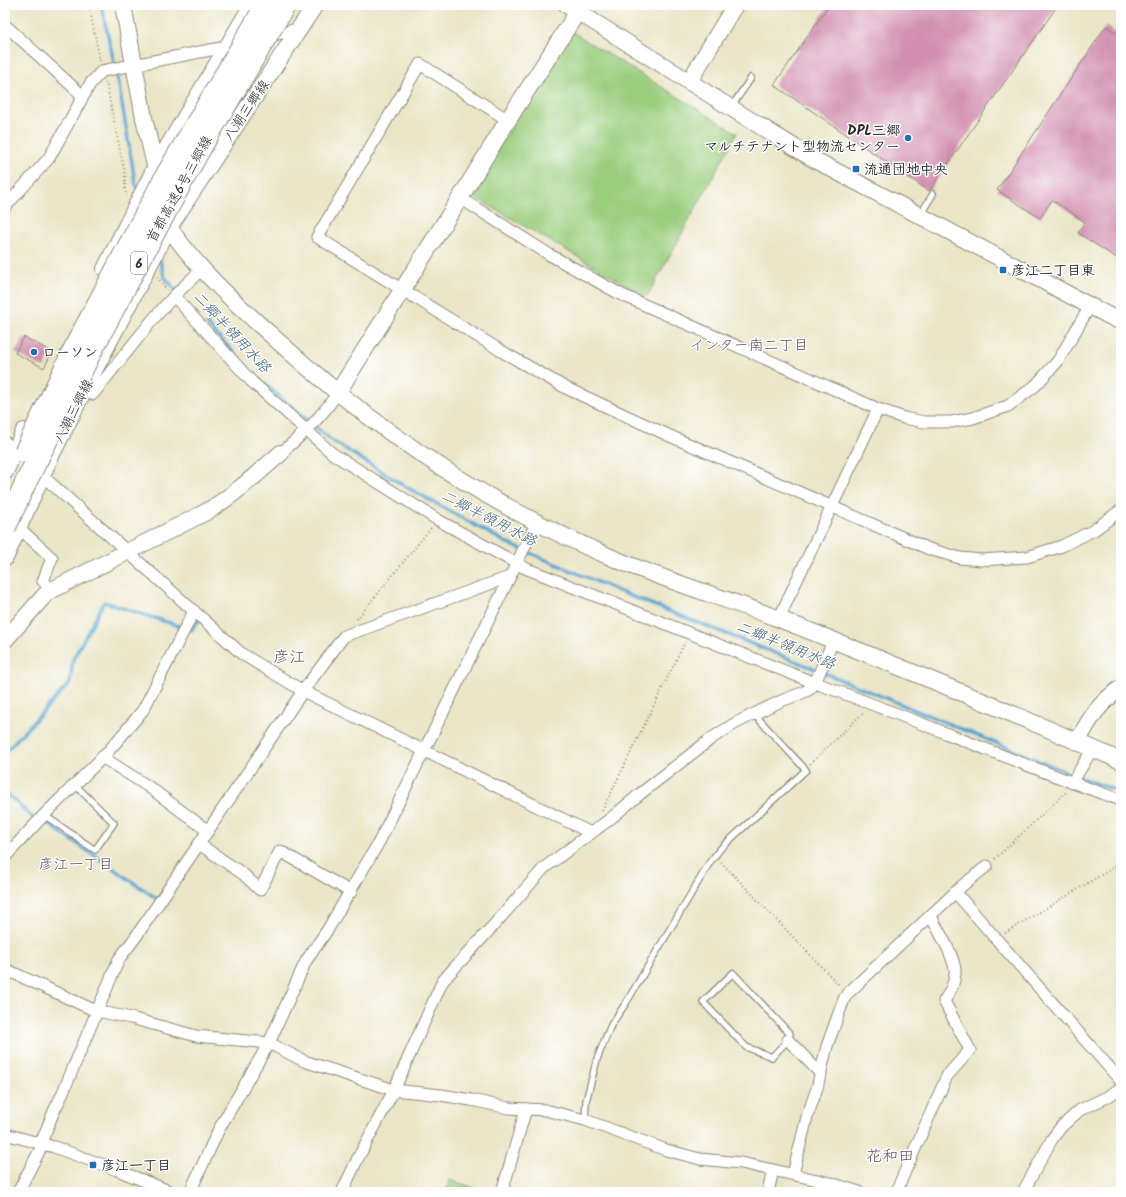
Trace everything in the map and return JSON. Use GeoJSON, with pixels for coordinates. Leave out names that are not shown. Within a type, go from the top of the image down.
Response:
{"type":"FeatureCollection","features":[{"type":"Feature","properties":{"kind":"highway","name":"首都高速6号三郷線"},"geometry":{"type":"LineString","coordinates":[[5,494],[77,343],[168,172],[266,5]]}},
{"type":"Feature","properties":{"kind":"highway","name":"首都高速6号三郷線"},"geometry":{"type":"LineString","coordinates":[[11,532],[25,484],[95,344],[201,147],[285,5]]}},
{"type":"Feature","properties":{"kind":"highway"},"geometry":{"type":"LineString","coordinates":[[201,147],[242,91],[299,5]]}},
{"type":"Feature","properties":{"kind":"street"},"geometry":{"type":"LineString","coordinates":[[123,5],[155,168],[169,227],[178,240],[197,275],[338,392],[422,454],[466,483],[537,522],[615,558],[779,619],[830,647],[935,681],[1078,741],[1089,755],[1121,761]]}},
{"type":"Feature","properties":{"kind":"street"},"geometry":{"type":"LineString","coordinates":[[5,472],[10,447],[52,373],[155,168],[252,5]]}},
{"type":"Feature","properties":{"kind":"street","name":"八潮三郷線"},"geometry":{"type":"LineString","coordinates":[[5,558],[11,532],[42,475],[85,388],[152,268],[169,227],[315,5]]}},
{"type":"Feature","properties":{"kind":"street"},"geometry":{"type":"LineString","coordinates":[[689,82],[735,5]]}},
{"type":"Feature","properties":{"kind":"street"},"geometry":{"type":"LineString","coordinates":[[5,640],[45,595],[52,590],[223,502],[307,431],[327,408],[338,392],[460,198],[576,7],[689,82],[815,160],[1121,322]]}},
{"type":"Feature","properties":{"kind":"street"},"geometry":{"type":"LineString","coordinates":[[5,25],[83,96]]}},
{"type":"Feature","properties":{"kind":"street"},"geometry":{"type":"LineString","coordinates":[[5,207],[49,158],[90,84],[102,72],[227,47],[300,28]]}},
{"type":"Feature","properties":{"kind":"street"},"geometry":{"type":"LineString","coordinates":[[508,120],[420,64],[318,237],[503,352],[566,388],[670,436],[929,549],[960,558],[981,560],[1027,558],[1062,546],[1094,530],[1121,510]]}},
{"type":"Feature","properties":{"kind":"street"},"geometry":{"type":"LineString","coordinates":[[460,198],[550,255],[620,294],[878,409],[904,418],[924,422],[951,422],[973,418],[1008,406],[1035,386],[1058,361],[1090,306]]}},
{"type":"Feature","properties":{"kind":"street"},"geometry":{"type":"LineString","coordinates":[[52,373],[65,366],[82,374],[85,380],[85,388],[92,394],[154,318],[174,296],[197,275]]}},
{"type":"Feature","properties":{"kind":"street"},"geometry":{"type":"LineString","coordinates":[[174,296],[251,381],[333,454],[438,520],[516,564],[815,684],[873,704],[1072,783],[1121,800]]}},
{"type":"Feature","properties":{"kind":"street"},"geometry":{"type":"LineString","coordinates":[[779,619],[878,409]]}},
{"type":"Feature","properties":{"kind":"street"},"geometry":{"type":"LineString","coordinates":[[10,447],[242,654],[303,691],[591,833]]}},
{"type":"Feature","properties":{"kind":"street"},"geometry":{"type":"LineString","coordinates":[[190,1192],[219,1129],[269,1043],[306,961],[351,892],[379,842],[423,750],[537,522]]}},
{"type":"Feature","properties":{"kind":"street"},"geometry":{"type":"LineString","coordinates":[[11,532],[52,558],[43,581],[52,590]]}},
{"type":"Feature","properties":{"kind":"street"},"geometry":{"type":"LineString","coordinates":[[18,1192],[42,1143],[119,959],[135,938],[303,691],[344,636],[509,577]]}},
{"type":"Feature","properties":{"kind":"street"},"geometry":{"type":"LineString","coordinates":[[5,857],[44,815],[102,757],[143,710],[194,611]]}},
{"type":"Feature","properties":{"kind":"street"},"geometry":{"type":"LineString","coordinates":[[342,1192],[394,1090],[442,982],[544,868],[610,819],[699,747],[734,724],[810,688],[815,684],[830,647]]}},
{"type":"Feature","properties":{"kind":"street"},"geometry":{"type":"LineString","coordinates":[[1078,741],[1094,712],[1121,688]]}},
{"type":"Feature","properties":{"kind":"street"},"geometry":{"type":"LineString","coordinates":[[1072,783],[1089,755]]}},
{"type":"Feature","properties":{"kind":"street"},"geometry":{"type":"LineString","coordinates":[[102,757],[149,787],[208,831]]}},
{"type":"Feature","properties":{"kind":"street"},"geometry":{"type":"LineString","coordinates":[[199,844],[243,874],[260,890],[280,851],[351,892]]}},
{"type":"Feature","properties":{"kind":"street"},"geometry":{"type":"LineString","coordinates":[[793,1174],[807,1117],[821,1074],[828,1046],[847,994],[987,866]]}},
{"type":"Feature","properties":{"kind":"street"},"geometry":{"type":"LineString","coordinates":[[956,893],[1121,1081]]}},
{"type":"Feature","properties":{"kind":"street"},"geometry":{"type":"LineString","coordinates":[[897,1192],[947,1076],[970,1050],[944,1002],[951,989],[955,976],[955,970],[952,958],[931,916]]}},
{"type":"Feature","properties":{"kind":"street"},"geometry":{"type":"LineString","coordinates":[[5,969],[96,1011],[131,1018],[196,1036],[269,1043],[304,1061],[394,1090],[441,1095],[509,1108],[545,1110],[585,1120],[666,1150],[700,1159],[741,1163],[831,1183],[859,1192]]}},
{"type":"Feature","properties":{"kind":"street"},"geometry":{"type":"LineString","coordinates":[[788,1040],[821,1074]]}},
{"type":"Feature","properties":{"kind":"street"},"geometry":{"type":"LineString","coordinates":[[1027,1191],[1052,1139],[1061,1127],[1080,1110],[1107,1097],[1121,1088]]}},
{"type":"Feature","properties":{"kind":"street"},"geometry":{"type":"LineString","coordinates":[[502,1192],[526,1109]]}},
{"type":"Feature","properties":{"kind":"street"},"geometry":{"type":"LineString","coordinates":[[5,1134],[42,1143],[94,1161],[172,1192]]}},
{"type":"Feature","properties":{"kind":"street"},"geometry":{"type":"LineString","coordinates":[[768,1192],[773,1170]]}},
{"type":"Feature","properties":{"kind":"lane"},"geometry":{"type":"LineString","coordinates":[[731,108],[751,78]]}},
{"type":"Feature","properties":{"kind":"lane"},"geometry":{"type":"LineString","coordinates":[[920,215],[933,194]]}},
{"type":"Feature","properties":{"kind":"lane"},"geometry":{"type":"LineString","coordinates":[[585,1120],[586,1101],[597,1059],[611,1025],[626,1003],[715,855],[806,770],[754,714]]}},
{"type":"Feature","properties":{"kind":"lane"},"geometry":{"type":"LineString","coordinates":[[44,815],[95,850],[114,823],[74,785]]}},
{"type":"Feature","properties":{"kind":"lane"},"geometry":{"type":"LineString","coordinates":[[733,973],[790,1034],[788,1040],[772,1057],[746,1047],[703,1002],[733,973]]}},
{"type":"Feature","properties":{"kind":"path"},"geometry":{"type":"LineString","coordinates":[[89,5],[102,72],[108,89],[125,174],[125,190],[132,216]]}},
{"type":"Feature","properties":{"kind":"path"},"geometry":{"type":"LineString","coordinates":[[152,268],[174,296]]}},
{"type":"Feature","properties":{"kind":"path"},"geometry":{"type":"LineString","coordinates":[[344,636],[438,520]]}},
{"type":"Feature","properties":{"kind":"path"},"geometry":{"type":"LineString","coordinates":[[601,812],[689,634]]}},
{"type":"Feature","properties":{"kind":"path"},"geometry":{"type":"LineString","coordinates":[[805,768],[873,704]]}},
{"type":"Feature","properties":{"kind":"path"},"geometry":{"type":"LineString","coordinates":[[987,866],[1070,788],[1072,783]]}},
{"type":"Feature","properties":{"kind":"path"},"geometry":{"type":"LineString","coordinates":[[715,855],[847,994]]}},
{"type":"Feature","properties":{"kind":"path"},"geometry":{"type":"LineString","coordinates":[[995,939],[1121,862]]}},
{"type":"Feature","properties":{"kind":"green space"},"geometry":{"type":"Polygon","coordinates":[[[572,32],[737,133],[647,297],[469,194],[572,32]]]}},
{"type":"Feature","properties":{"kind":"green space"},"geometry":{"type":"Polygon","coordinates":[[[450,1180],[487,1192],[446,1192],[450,1180]]]}},
{"type":"Feature","properties":{"kind":"building","name":"DPL三郷 マルチテナント型物流センター"},"geometry":{"type":"Polygon","coordinates":[[[829,5],[1058,5],[929,191],[774,85],[829,5]]]}},
{"type":"Feature","properties":{"kind":"building"},"geometry":{"type":"Polygon","coordinates":[[[1106,26],[1121,36],[1121,261],[1078,233],[1085,222],[1052,200],[1040,218],[997,190],[1106,26]]]}},
{"type":"Feature","properties":{"kind":"building"},"geometry":{"type":"Polygon","coordinates":[[[24,337],[52,352],[44,368],[15,353],[24,337]]]}},
{"type":"Feature","properties":{"kind":"waterway","name":"二郷半領用水路"},"geometry":{"type":"LineString","coordinates":[[101,5],[118,80],[135,181],[138,190]]}},
{"type":"Feature","properties":{"kind":"waterway","name":"二郷半領用水路"},"geometry":{"type":"LineString","coordinates":[[159,257],[164,276],[177,292]]}},
{"type":"Feature","properties":{"kind":"waterway","name":"二郷半領用水路"},"geometry":{"type":"LineString","coordinates":[[207,324],[254,375],[331,440],[408,488],[507,543],[623,593],[800,663],[1081,778],[1121,792]]}},
{"type":"Feature","properties":{"kind":"waterway"},"geometry":{"type":"LineString","coordinates":[[5,752],[70,683],[73,659],[104,602],[192,630],[197,621],[200,622]]}},
{"type":"Feature","properties":{"kind":"waterway"},"geometry":{"type":"LineString","coordinates":[[5,792],[33,818],[47,823],[156,898]]}},
{"type":"Feature","properties":{"kind":"place","name":"DPL三郷 マルチテナント型物流センター"},"geometry":{"type":"Point","coordinates":[908,138]}},
{"type":"Feature","properties":{"kind":"place","name":"流通団地中央"},"geometry":{"type":"Point","coordinates":[856,169]}},
{"type":"Feature","properties":{"kind":"place","name":"彦江二丁目東"},"geometry":{"type":"Point","coordinates":[1003,270]}},
{"type":"Feature","properties":{"kind":"place","name":"ローソン"},"geometry":{"type":"Point","coordinates":[34,352]}},
{"type":"Feature","properties":{"kind":"place","name":"彦江一丁目"},"geometry":{"type":"Point","coordinates":[93,1165]}},
{"type":"Feature","properties":{"kind":"district","name":"インター南二丁目"},"geometry":{"type":"Point","coordinates":[749,345]}},
{"type":"Feature","properties":{"kind":"district","name":"彦江"},"geometry":{"type":"Point","coordinates":[289,656]}},
{"type":"Feature","properties":{"kind":"district","name":"彦江一丁目"},"geometry":{"type":"Point","coordinates":[76,864]}},
{"type":"Feature","properties":{"kind":"district","name":"花和田"},"geometry":{"type":"Point","coordinates":[890,1155]}}]}
